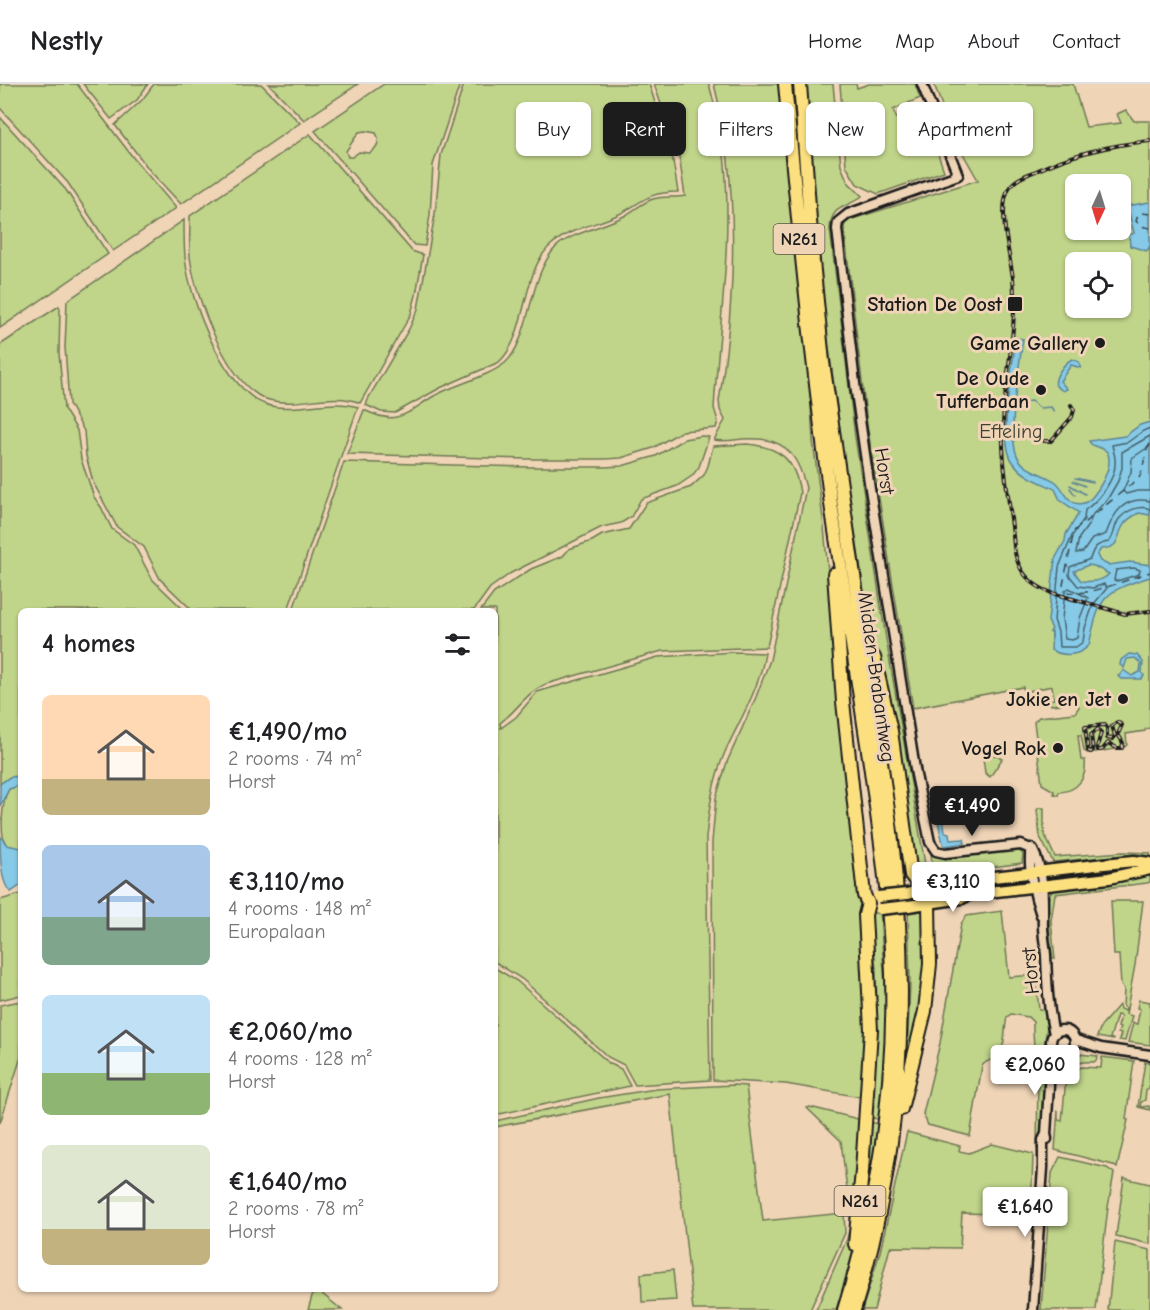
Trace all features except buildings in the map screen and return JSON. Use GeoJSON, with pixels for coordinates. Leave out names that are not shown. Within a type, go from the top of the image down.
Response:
{"type":"FeatureCollection","features":[{"type":"Feature","properties":{"kind":"highway","name":"Midden-Brabantweg"},"geometry":{"type":"LineString","coordinates":[[785,84],[803,272],[831,505],[879,824],[889,912],[892,972],[890,1054],[883,1136],[867,1228],[844,1310]]}},
{"type":"Feature","properties":{"kind":"highway","name":"Midden-Brabantweg"},"geometry":{"type":"LineString","coordinates":[[800,84],[823,362],[891,834],[898,898],[902,1010],[894,1124],[875,1230],[854,1310]]}},
{"type":"Feature","properties":{"kind":"highway","name":"N261"},"geometry":{"type":"LineString","coordinates":[[831,505],[829,521],[843,702],[864,895],[876,903],[865,915],[871,1030],[870,1066],[857,1233],[844,1310]]}},
{"type":"Feature","properties":{"kind":"highway","name":"N261"},"geometry":{"type":"LineString","coordinates":[[852,556],[891,731],[911,875],[922,882],[977,879]]}},
{"type":"Feature","properties":{"kind":"highway","name":"N261"},"geometry":{"type":"LineString","coordinates":[[894,1124],[904,1102],[925,1011],[930,964],[930,900]]}},
{"type":"Feature","properties":{"kind":"main road"},"geometry":{"type":"LineString","coordinates":[[908,900],[977,879],[1124,862],[1150,863]]}},
{"type":"Feature","properties":{"kind":"main road"},"geometry":{"type":"LineString","coordinates":[[876,903],[930,900],[1117,876],[1150,869]]}},
{"type":"Feature","properties":{"kind":"street","name":"Horst"},"geometry":{"type":"LineString","coordinates":[[922,84],[958,175],[848,214],[838,222],[860,413],[916,775],[930,842],[936,850],[945,853],[1011,845],[1030,848],[1029,856],[1036,872],[1038,886],[1036,901],[1043,919],[1051,1020],[1058,1032]]}},
{"type":"Feature","properties":{"kind":"street"},"geometry":{"type":"LineString","coordinates":[[1058,1053],[1051,1041],[1058,1032],[1069,1031],[1075,1044]]}},
{"type":"Feature","properties":{"kind":"street"},"geometry":{"type":"LineString","coordinates":[[1075,1044],[1150,1055]]}},
{"type":"Feature","properties":{"kind":"street"},"geometry":{"type":"LineString","coordinates":[[1058,1053],[1068,1053],[1075,1044]]}},
{"type":"Feature","properties":{"kind":"street"},"geometry":{"type":"LineString","coordinates":[[1033,1310],[1043,1168],[1047,1162],[1046,1134],[1050,1069],[1058,1053]]}},
{"type":"Feature","properties":{"kind":"green space"},"geometry":{"type":"Polygon","coordinates":[[[0,84],[77,84],[135,160],[176,208],[113,251],[68,183],[0,108],[0,84]]]}},
{"type":"Feature","properties":{"kind":"green space"},"geometry":{"type":"Polygon","coordinates":[[[83,84],[148,84],[137,100],[111,119],[83,84]]]}},
{"type":"Feature","properties":{"kind":"green space"},"geometry":{"type":"Polygon","coordinates":[[[154,84],[261,84],[300,123],[181,204],[151,172],[115,125],[142,100],[154,84]]]}},
{"type":"Feature","properties":{"kind":"green space"},"geometry":{"type":"Polygon","coordinates":[[[269,84],[358,84],[304,120],[269,84]]]}},
{"type":"Feature","properties":{"kind":"green space"},"geometry":{"type":"Polygon","coordinates":[[[384,84],[460,84],[433,165],[430,215],[425,246],[414,245],[315,131],[384,84]],[[359,132],[346,151],[348,157],[359,152],[370,153],[378,142],[376,133],[359,132]]]}},
{"type":"Feature","properties":{"kind":"green space"},"geometry":{"type":"Polygon","coordinates":[[[464,84],[649,84],[655,102],[603,102],[603,156],[672,156],[678,192],[650,196],[624,212],[574,231],[551,245],[541,256],[534,271],[515,336],[508,351],[499,362],[440,388],[395,413],[381,412],[366,405],[418,309],[435,214],[441,155],[464,84]]]}},
{"type":"Feature","properties":{"kind":"green space"},"geometry":{"type":"Polygon","coordinates":[[[654,84],[709,84],[714,102],[698,102],[698,156],[724,156],[727,226],[714,408],[718,421],[716,428],[682,431],[653,448],[621,458],[529,459],[347,454],[364,410],[386,417],[401,416],[434,396],[489,373],[505,363],[514,353],[520,339],[534,290],[547,259],[562,242],[618,219],[649,200],[685,196],[679,156],[686,156],[686,102],[660,102],[654,84]]]}},
{"type":"Feature","properties":{"kind":"green space"},"geometry":{"type":"Polygon","coordinates":[[[714,84],[782,84],[783,102],[718,102],[714,84]]]}},
{"type":"Feature","properties":{"kind":"green space"},"geometry":{"type":"Polygon","coordinates":[[[804,84],[833,84],[835,102],[806,102],[804,84]]]}},
{"type":"Feature","properties":{"kind":"green space"},"geometry":{"type":"Polygon","coordinates":[[[840,84],[856,84],[857,88],[869,84],[915,84],[920,98],[911,102],[897,102],[897,108],[893,110],[897,119],[897,156],[939,156],[944,171],[878,194],[857,184],[846,166],[845,156],[885,156],[885,102],[841,102],[840,84]]]}},
{"type":"Feature","properties":{"kind":"green space","name":"Efteling"},"geometry":{"type":"Polygon","coordinates":[[[934,84],[1073,84],[1086,127],[1121,123],[1117,114],[1126,110],[1134,121],[1150,121],[1150,728],[1126,734],[1127,745],[1123,748],[1088,753],[1084,751],[1081,735],[1078,735],[1081,760],[1085,760],[1083,778],[1076,786],[1059,792],[1058,795],[1042,784],[1034,722],[1039,717],[1075,713],[1079,707],[1076,698],[1061,700],[1061,704],[1051,705],[1050,700],[1054,699],[1052,686],[1024,692],[1023,687],[913,708],[867,424],[844,227],[846,221],[978,180],[964,156],[1033,156],[1033,102],[941,102],[934,84]]]}},
{"type":"Feature","properties":{"kind":"green space"},"geometry":{"type":"Polygon","coordinates":[[[0,117],[66,190],[108,254],[0,328],[0,117]]]}},
{"type":"Feature","properties":{"kind":"green space"},"geometry":{"type":"Polygon","coordinates":[[[310,134],[412,251],[423,255],[411,314],[360,403],[338,399],[280,402],[269,400],[254,392],[227,360],[216,339],[193,274],[190,257],[190,216],[310,134]]]}},
{"type":"Feature","properties":{"kind":"green space"},"geometry":{"type":"Polygon","coordinates":[[[727,156],[787,156],[813,441],[824,527],[857,898],[862,909],[867,996],[863,1090],[860,1097],[786,1084],[713,1080],[712,842],[716,798],[727,762],[770,660],[806,488],[798,464],[786,448],[778,443],[757,439],[714,440],[725,420],[719,401],[732,283],[733,242],[727,156]]]}},
{"type":"Feature","properties":{"kind":"green space"},"geometry":{"type":"Polygon","coordinates":[[[812,156],[840,156],[841,166],[848,182],[862,196],[833,215],[830,229],[855,437],[886,639],[926,870],[929,873],[933,871],[931,854],[941,856],[1015,848],[1023,854],[1022,863],[926,876],[921,875],[917,870],[895,735],[869,623],[849,495],[822,298],[812,156]]]}},
{"type":"Feature","properties":{"kind":"green space"},"geometry":{"type":"Polygon","coordinates":[[[184,220],[185,257],[194,297],[213,344],[239,385],[255,399],[271,406],[337,404],[358,407],[289,608],[190,608],[160,579],[144,547],[117,527],[93,482],[86,456],[84,431],[69,404],[65,347],[67,301],[184,220]]]}},
{"type":"Feature","properties":{"kind":"green space"},"geometry":{"type":"Polygon","coordinates":[[[59,306],[59,353],[64,409],[77,430],[81,459],[94,497],[112,529],[134,545],[152,579],[182,608],[18,608],[18,776],[10,777],[0,784],[0,345],[59,306]]]}},
{"type":"Feature","properties":{"kind":"green space"},"geometry":{"type":"Polygon","coordinates":[[[709,437],[699,467],[692,476],[677,486],[641,499],[631,517],[621,523],[602,527],[511,573],[490,588],[475,608],[294,608],[344,462],[529,467],[622,466],[656,456],[684,439],[709,437]]]}},
{"type":"Feature","properties":{"kind":"green space"},"geometry":{"type":"Polygon","coordinates":[[[747,444],[768,448],[790,463],[798,481],[800,493],[767,647],[662,651],[546,684],[527,697],[500,723],[501,728],[516,717],[537,692],[658,657],[734,652],[765,653],[754,692],[721,763],[706,838],[710,1080],[635,1085],[624,1065],[608,1057],[522,979],[498,964],[498,608],[483,608],[494,593],[531,569],[563,556],[569,549],[602,535],[629,529],[646,503],[691,487],[704,475],[713,446],[747,444]]]}},
{"type":"Feature","properties":{"kind":"green space"},"geometry":{"type":"Polygon","coordinates":[[[997,755],[1002,759],[990,777],[985,773],[983,758],[997,755]]]}},
{"type":"Feature","properties":{"kind":"green space"},"geometry":{"type":"Polygon","coordinates":[[[18,786],[18,848],[6,845],[4,840],[3,809],[9,789],[18,786]]]}},
{"type":"Feature","properties":{"kind":"green space"},"geometry":{"type":"Polygon","coordinates":[[[1044,808],[1044,833],[1055,857],[1123,852],[1150,853],[1150,857],[1124,855],[1053,862],[1040,837],[1037,810],[1044,808]]]}},
{"type":"Feature","properties":{"kind":"green space"},"geometry":{"type":"Polygon","coordinates":[[[1150,872],[1150,882],[1147,883],[1055,894],[1051,921],[1055,959],[1052,957],[1047,902],[1051,892],[1056,889],[1121,881],[1150,872]]]}},
{"type":"Feature","properties":{"kind":"green space"},"geometry":{"type":"Polygon","coordinates":[[[18,895],[18,996],[0,1000],[0,900],[18,895]]]}},
{"type":"Feature","properties":{"kind":"green space"},"geometry":{"type":"Polygon","coordinates":[[[1111,901],[1143,901],[1126,1014],[1132,1016],[1125,1041],[1119,1040],[1121,1034],[1118,1033],[1120,1028],[1118,1027],[1121,1016],[1117,1015],[1110,1038],[1114,1040],[1097,1037],[1101,1026],[1119,1005],[1120,1009],[1125,1011],[1126,1008],[1123,1006],[1124,989],[1121,985],[1119,955],[1114,955],[1111,901]]]}},
{"type":"Feature","properties":{"kind":"green space"},"geometry":{"type":"Polygon","coordinates":[[[924,907],[925,948],[921,1003],[906,1081],[910,984],[908,909],[924,907]]]}},
{"type":"Feature","properties":{"kind":"green space"},"geometry":{"type":"Polygon","coordinates":[[[1002,911],[1009,977],[1035,975],[1039,1009],[1047,1010],[1044,1047],[1048,1070],[1042,1143],[1037,1148],[1038,1075],[1027,1073],[1022,1067],[1032,1068],[1034,1057],[1033,1022],[1028,1017],[1011,1014],[1007,1017],[1001,1052],[982,1066],[970,1136],[928,1125],[923,1114],[940,1043],[961,924],[966,916],[1002,911]]]}},
{"type":"Feature","properties":{"kind":"green space"},"geometry":{"type":"Polygon","coordinates":[[[870,912],[880,914],[887,1014],[879,1119],[872,1118],[877,1015],[876,970],[870,912]]]}},
{"type":"Feature","properties":{"kind":"green space"},"geometry":{"type":"Polygon","coordinates":[[[498,970],[517,981],[609,1063],[621,1069],[630,1086],[498,1114],[498,970]]]}},
{"type":"Feature","properties":{"kind":"green space"},"geometry":{"type":"Polygon","coordinates":[[[1139,1000],[1150,1002],[1150,1045],[1128,1042],[1133,1023],[1137,1024],[1139,1000]]]}},
{"type":"Feature","properties":{"kind":"green space"},"geometry":{"type":"Polygon","coordinates":[[[18,1002],[18,1066],[0,1123],[0,1005],[18,1002]]]}},
{"type":"Feature","properties":{"kind":"green space"},"geometry":{"type":"Polygon","coordinates":[[[1079,1054],[1098,1056],[1094,1062],[1083,1062],[1073,1066],[1059,1081],[1061,1067],[1079,1054]]]}},
{"type":"Feature","properties":{"kind":"green space"},"geometry":{"type":"Polygon","coordinates":[[[1102,1057],[1134,1061],[1126,1119],[1128,1120],[1117,1168],[1055,1150],[1058,1110],[1058,1120],[1062,1121],[1066,1078],[1081,1067],[1101,1068],[1102,1057]]]}},
{"type":"Feature","properties":{"kind":"green space"},"geometry":{"type":"Polygon","coordinates":[[[1145,1062],[1150,1063],[1149,1089],[1146,1089],[1145,1100],[1141,1102],[1140,1107],[1149,1106],[1150,1110],[1138,1107],[1145,1062]]]}},
{"type":"Feature","properties":{"kind":"green space"},"geometry":{"type":"Polygon","coordinates":[[[746,1086],[763,1221],[844,1213],[845,1233],[810,1310],[693,1310],[670,1094],[498,1126],[498,1120],[599,1098],[656,1089],[746,1086]]]}},
{"type":"Feature","properties":{"kind":"green space"},"geometry":{"type":"Polygon","coordinates":[[[807,1108],[878,1124],[870,1181],[860,1228],[836,1310],[816,1310],[847,1239],[851,1222],[841,1141],[807,1108]]]}},
{"type":"Feature","properties":{"kind":"green space"},"geometry":{"type":"Polygon","coordinates":[[[907,1132],[960,1146],[959,1151],[969,1153],[992,1144],[1033,1154],[1031,1215],[962,1213],[960,1248],[890,1247],[874,1310],[862,1310],[880,1252],[907,1132]]]}},
{"type":"Feature","properties":{"kind":"green space"},"geometry":{"type":"Polygon","coordinates":[[[1060,1157],[1107,1168],[1114,1173],[1096,1310],[1041,1310],[1052,1173],[1060,1157]]]}},
{"type":"Feature","properties":{"kind":"green space"},"geometry":{"type":"Polygon","coordinates":[[[1124,1178],[1150,1184],[1150,1244],[1116,1236],[1124,1178]]]}},
{"type":"Feature","properties":{"kind":"green space"},"geometry":{"type":"Polygon","coordinates":[[[1115,1242],[1150,1250],[1150,1310],[1108,1310],[1115,1242]]]}},
{"type":"Feature","properties":{"kind":"green space"},"geometry":{"type":"Polygon","coordinates":[[[673,1270],[676,1300],[642,1302],[641,1274],[673,1270]]]}},
{"type":"Feature","properties":{"kind":"green space"},"geometry":{"type":"Polygon","coordinates":[[[313,1292],[320,1292],[342,1310],[308,1310],[313,1292]]]}},
{"type":"Feature","properties":{"kind":"water"},"geometry":{"type":"Polygon","coordinates":[[[1150,202],[1150,246],[1147,251],[1130,246],[1131,234],[1134,233],[1131,205],[1150,202]]]}},
{"type":"Feature","properties":{"kind":"water"},"geometry":{"type":"Polygon","coordinates":[[[1016,338],[1023,339],[1013,424],[1017,456],[1032,470],[1056,482],[1074,503],[1084,503],[1094,495],[1103,481],[1108,465],[1107,452],[1089,441],[1125,436],[1140,425],[1150,422],[1150,515],[1139,513],[1130,518],[1123,526],[1115,545],[1101,549],[1097,555],[1100,561],[1108,565],[1130,562],[1150,565],[1150,577],[1122,587],[1106,598],[1096,616],[1089,645],[1072,654],[1061,654],[1051,650],[1052,632],[1050,632],[1052,629],[1048,621],[1055,559],[1065,541],[1066,534],[1079,513],[1060,500],[1055,489],[1022,472],[1008,452],[1006,420],[1016,338]],[[1088,565],[1074,571],[1081,581],[1099,580],[1109,574],[1088,565]]]}},
{"type":"Feature","properties":{"kind":"water"},"geometry":{"type":"Polygon","coordinates":[[[1072,359],[1079,362],[1081,368],[1071,365],[1060,381],[1067,389],[1063,391],[1056,386],[1056,379],[1063,367],[1072,359]]]}},
{"type":"Feature","properties":{"kind":"water"},"geometry":{"type":"Polygon","coordinates":[[[1129,654],[1137,655],[1143,662],[1144,676],[1142,679],[1121,679],[1118,676],[1123,670],[1132,676],[1140,672],[1141,664],[1135,658],[1127,659],[1124,668],[1120,665],[1121,660],[1129,654]]]}},
{"type":"Feature","properties":{"kind":"water"},"geometry":{"type":"Polygon","coordinates":[[[18,776],[18,786],[9,789],[0,806],[0,784],[10,777],[18,776]]]}},
{"type":"Feature","properties":{"kind":"water"},"geometry":{"type":"Polygon","coordinates":[[[935,794],[940,796],[945,832],[949,833],[950,840],[964,839],[965,843],[945,846],[943,844],[933,798],[935,794]]]}},
{"type":"Feature","properties":{"kind":"water"},"geometry":{"type":"Polygon","coordinates":[[[0,836],[7,845],[18,847],[18,887],[11,892],[5,882],[0,836]]]}},
{"type":"Feature","properties":{"kind":"waterway"},"geometry":{"type":"LineString","coordinates":[[1015,403],[1031,401],[1040,408],[1051,407],[1054,412]]}},
{"type":"Feature","properties":{"kind":"waterway"},"geometry":{"type":"LineString","coordinates":[[1075,478],[1093,482]]}},
{"type":"Feature","properties":{"kind":"waterway"},"geometry":{"type":"LineString","coordinates":[[1073,481],[1085,486]]}},
{"type":"Feature","properties":{"kind":"waterway"},"geometry":{"type":"LineString","coordinates":[[1070,485],[1085,494]]}},
{"type":"Feature","properties":{"kind":"waterway"},"geometry":{"type":"LineString","coordinates":[[1070,488],[1075,495]]}},
{"type":"Feature","properties":{"kind":"ferry route"},"geometry":{"type":"LineString","coordinates":[[1150,214],[1141,213],[1136,221],[1141,226],[1150,228]]}},
{"type":"Feature","properties":{"kind":"ferry route"},"geometry":{"type":"LineString","coordinates":[[1150,444],[1139,478],[1074,531],[1063,585],[1067,592],[1086,592],[1109,587],[1150,572]]}},
{"type":"Feature","properties":{"kind":"railway"},"geometry":{"type":"LineString","coordinates":[[1150,141],[1077,155],[1021,178],[1009,188],[1004,207],[1004,219],[1013,278],[1014,315],[1004,406],[1003,439],[1014,547],[1018,563],[1026,576],[1044,590],[1125,614],[1150,611]]}},
{"type":"Feature","properties":{"kind":"railway"},"geometry":{"type":"LineString","coordinates":[[1044,441],[1051,441],[1072,417],[1074,410],[1071,405]]}},
{"type":"Feature","properties":{"kind":"railway"},"geometry":{"type":"LineString","coordinates":[[1117,722],[1122,725],[1118,734],[1123,743],[1122,748],[1108,743],[1102,750],[1098,750],[1101,733],[1098,729],[1091,735],[1093,750],[1088,751],[1085,727],[1105,725],[1107,738],[1112,739],[1115,736],[1112,726],[1117,722]]}},
{"type":"Feature","properties":{"kind":"place","name":"Station De Oost"},"geometry":{"type":"Point","coordinates":[1015,304]}},
{"type":"Feature","properties":{"kind":"place","name":"Game Gallery"},"geometry":{"type":"Point","coordinates":[1100,343]}},
{"type":"Feature","properties":{"kind":"place","name":"De Oude Tufferbaan"},"geometry":{"type":"Point","coordinates":[1041,390]}},
{"type":"Feature","properties":{"kind":"place","name":"Jokie en Jet"},"geometry":{"type":"Point","coordinates":[1123,699]}},
{"type":"Feature","properties":{"kind":"place","name":"Vogel Rok"},"geometry":{"type":"Point","coordinates":[1058,748]}}]}
